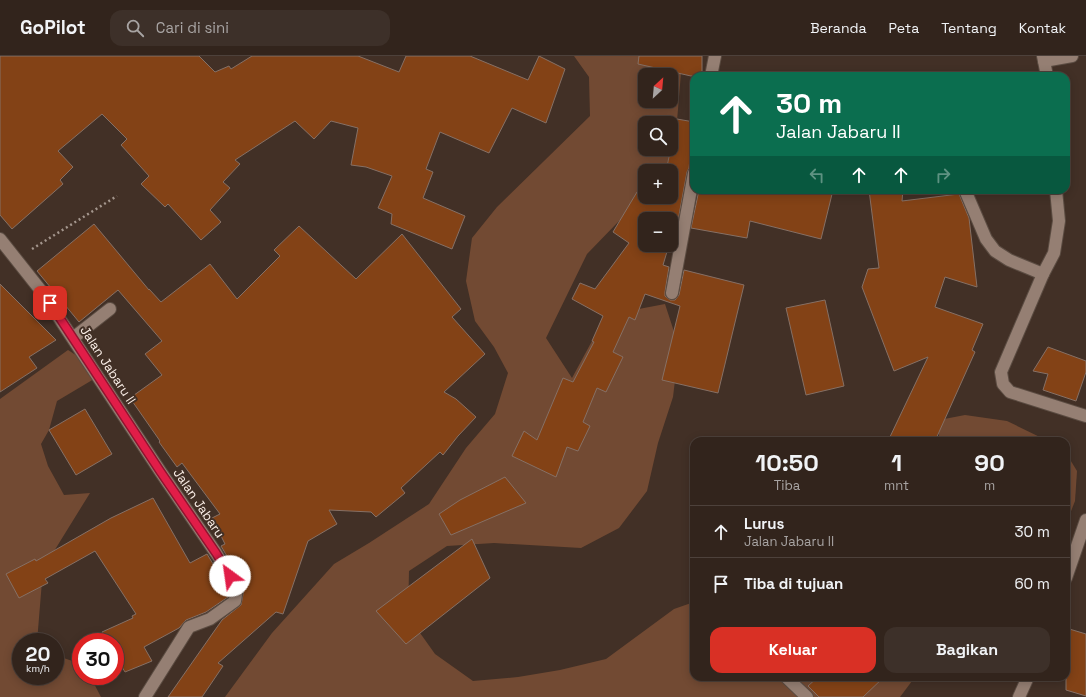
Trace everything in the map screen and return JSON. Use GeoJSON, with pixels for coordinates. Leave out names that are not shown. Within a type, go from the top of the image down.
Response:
{"type":"FeatureCollection","features":[{"type":"Feature","properties":{"kind":"street"},"geometry":{"type":"LineString","coordinates":[[712,72],[715,56]]}},
{"type":"Feature","properties":{"kind":"street"},"geometry":{"type":"LineString","coordinates":[[1046,72],[1043,58],[1072,56]]}},
{"type":"Feature","properties":{"kind":"street"},"geometry":{"type":"LineString","coordinates":[[672,294],[690,194]]}},
{"type":"Feature","properties":{"kind":"street"},"geometry":{"type":"LineString","coordinates":[[967,194],[986,239],[994,251],[1009,260],[1043,274]]}},
{"type":"Feature","properties":{"kind":"street"},"geometry":{"type":"LineString","coordinates":[[1056,194],[1059,221],[1054,253],[1043,274],[1001,372],[1003,384],[1010,392],[1086,416]]}},
{"type":"Feature","properties":{"kind":"street","name":"Jalan Jabaru II"},"geometry":{"type":"LineString","coordinates":[[0,239],[42,292],[160,471]]}},
{"type":"Feature","properties":{"kind":"street"},"geometry":{"type":"LineString","coordinates":[[73,338],[110,309]]}},
{"type":"Feature","properties":{"kind":"street","name":"Jalan Jabaru"},"geometry":{"type":"LineString","coordinates":[[145,697],[189,627],[210,619],[235,601],[237,588],[216,553],[160,471]]}},
{"type":"Feature","properties":{"kind":"street"},"geometry":{"type":"LineString","coordinates":[[1070,566],[1086,520]]}},
{"type":"Feature","properties":{"kind":"street"},"geometry":{"type":"LineString","coordinates":[[790,681],[807,697]]}},
{"type":"Feature","properties":{"kind":"street"},"geometry":{"type":"LineString","coordinates":[[1019,697],[1026,681]]}},
{"type":"Feature","properties":{"kind":"path"},"geometry":{"type":"LineString","coordinates":[[16,259],[117,196]]}},
{"type":"Feature","properties":{"kind":"shaded area"},"geometry":{"type":"Polygon","coordinates":[[[574,56],[675,56],[681,73],[677,116],[638,116],[638,156],[669,156],[667,164],[638,164],[638,204],[648,204],[619,221],[587,254],[546,338],[572,378],[592,341],[623,312],[665,304],[679,347],[673,397],[658,443],[647,491],[619,528],[581,548],[494,543],[447,546],[409,571],[408,616],[435,654],[473,681],[518,677],[560,670],[606,659],[674,609],[690,603],[690,681],[912,681],[900,697],[225,697],[272,633],[334,564],[429,504],[466,448],[495,414],[508,373],[494,347],[475,321],[466,281],[472,238],[497,207],[590,116],[589,77],[574,56]]]}},
{"type":"Feature","properties":{"kind":"shaded area"},"geometry":{"type":"Polygon","coordinates":[[[68,350],[82,359],[94,379],[57,401],[49,430],[41,444],[48,466],[64,495],[90,493],[43,569],[38,633],[12,633],[12,685],[64,685],[64,658],[72,661],[72,685],[95,685],[101,697],[0,697],[0,399],[68,350]]]}},
{"type":"Feature","properties":{"kind":"shaded area"},"geometry":{"type":"Polygon","coordinates":[[[965,415],[1007,421],[1040,437],[939,437],[939,420],[965,415]]]}},
{"type":"Feature","properties":{"kind":"shaded area"},"geometry":{"type":"Polygon","coordinates":[[[1070,460],[1077,471],[1075,501],[1070,514],[1070,460]]]}},
{"type":"Feature","properties":{"kind":"building"},"geometry":{"type":"Polygon","coordinates":[[[0,56],[199,56],[215,72],[229,66],[231,69],[252,56],[358,56],[399,72],[406,56],[470,56],[528,80],[539,56],[565,69],[546,123],[512,108],[489,153],[440,132],[426,169],[433,172],[423,198],[465,216],[452,249],[391,224],[392,214],[378,208],[392,176],[366,167],[351,165],[358,128],[331,121],[314,139],[295,121],[235,160],[240,164],[223,182],[230,188],[210,210],[221,222],[201,240],[168,204],[165,207],[141,184],[149,176],[121,145],[127,139],[102,114],[58,151],[73,167],[60,180],[63,184],[12,229],[0,215],[0,56]]]}},
{"type":"Feature","properties":{"kind":"building"},"geometry":{"type":"Polygon","coordinates":[[[639,56],[702,56],[702,72],[690,72],[690,76],[678,73],[678,68],[656,68],[638,64],[639,56]]]}},
{"type":"Feature","properties":{"kind":"building"},"geometry":{"type":"Polygon","coordinates":[[[678,119],[690,121],[689,168],[678,221],[678,212],[638,212],[638,252],[667,252],[663,265],[669,267],[665,296],[670,300],[675,300],[679,295],[684,270],[744,285],[718,393],[662,380],[680,306],[645,294],[635,320],[629,317],[613,352],[623,357],[606,392],[597,388],[583,422],[590,426],[578,451],[567,447],[556,477],[512,456],[524,431],[537,440],[563,378],[573,382],[594,342],[592,341],[603,316],[572,299],[580,283],[595,289],[629,243],[613,232],[638,191],[638,204],[678,204],[678,164],[667,164],[669,156],[678,156],[678,119]]]}},
{"type":"Feature","properties":{"kind":"building"},"geometry":{"type":"Polygon","coordinates":[[[698,194],[832,194],[821,239],[750,221],[747,238],[691,228],[698,194]]]}},
{"type":"Feature","properties":{"kind":"building"},"geometry":{"type":"Polygon","coordinates":[[[870,194],[903,194],[902,201],[959,194],[969,218],[977,287],[945,277],[935,307],[983,324],[972,350],[975,352],[937,437],[890,437],[928,357],[894,371],[862,287],[868,269],[879,268],[870,194]]]}},
{"type":"Feature","properties":{"kind":"building"},"geometry":{"type":"Polygon","coordinates":[[[94,224],[149,290],[161,302],[210,264],[237,299],[280,256],[274,250],[299,226],[356,279],[402,234],[461,309],[452,317],[485,354],[444,392],[456,399],[476,417],[443,455],[440,452],[401,488],[405,493],[376,517],[371,512],[329,510],[337,524],[308,541],[283,614],[276,612],[218,663],[223,666],[202,697],[168,697],[222,620],[241,605],[244,589],[243,584],[221,546],[225,544],[212,518],[220,514],[182,463],[177,467],[130,398],[162,375],[145,354],[162,341],[118,290],[79,322],[37,271],[94,224]]]}},
{"type":"Feature","properties":{"kind":"building"},"geometry":{"type":"Polygon","coordinates":[[[0,284],[56,340],[29,357],[37,368],[0,392],[0,284]]]}},
{"type":"Feature","properties":{"kind":"building"},"geometry":{"type":"Polygon","coordinates":[[[825,300],[844,386],[806,395],[786,308],[825,300]]]}},
{"type":"Feature","properties":{"kind":"building"},"geometry":{"type":"Polygon","coordinates":[[[1048,347],[1086,361],[1086,372],[1076,401],[1043,390],[1048,374],[1033,371],[1048,347]]]}},
{"type":"Feature","properties":{"kind":"building"},"geometry":{"type":"Polygon","coordinates":[[[85,409],[112,454],[76,475],[49,430],[85,409]]]}},
{"type":"Feature","properties":{"kind":"building"},"geometry":{"type":"Polygon","coordinates":[[[505,477],[526,503],[451,535],[439,514],[460,500],[505,477]]]}},
{"type":"Feature","properties":{"kind":"building"},"geometry":{"type":"Polygon","coordinates":[[[153,498],[190,563],[207,554],[229,590],[228,597],[206,612],[186,620],[179,628],[144,647],[152,661],[125,672],[124,633],[102,632],[133,618],[132,616],[136,614],[95,551],[45,579],[48,583],[19,598],[6,574],[35,559],[36,561],[111,518],[153,498]]]}},
{"type":"Feature","properties":{"kind":"building"},"geometry":{"type":"Polygon","coordinates":[[[472,539],[490,578],[406,644],[376,611],[472,539]]]}},
{"type":"Feature","properties":{"kind":"building"},"geometry":{"type":"Polygon","coordinates":[[[1070,629],[1086,634],[1086,696],[1066,690],[1066,681],[1070,681],[1070,629]]]}},
{"type":"Feature","properties":{"kind":"building"},"geometry":{"type":"Polygon","coordinates":[[[814,681],[880,681],[863,697],[819,697],[808,686],[814,681]]]}},
{"type":"Feature","properties":{"kind":"route"},"geometry":{"type":"LineString","coordinates":[[50,303],[230,576]]}}]}
